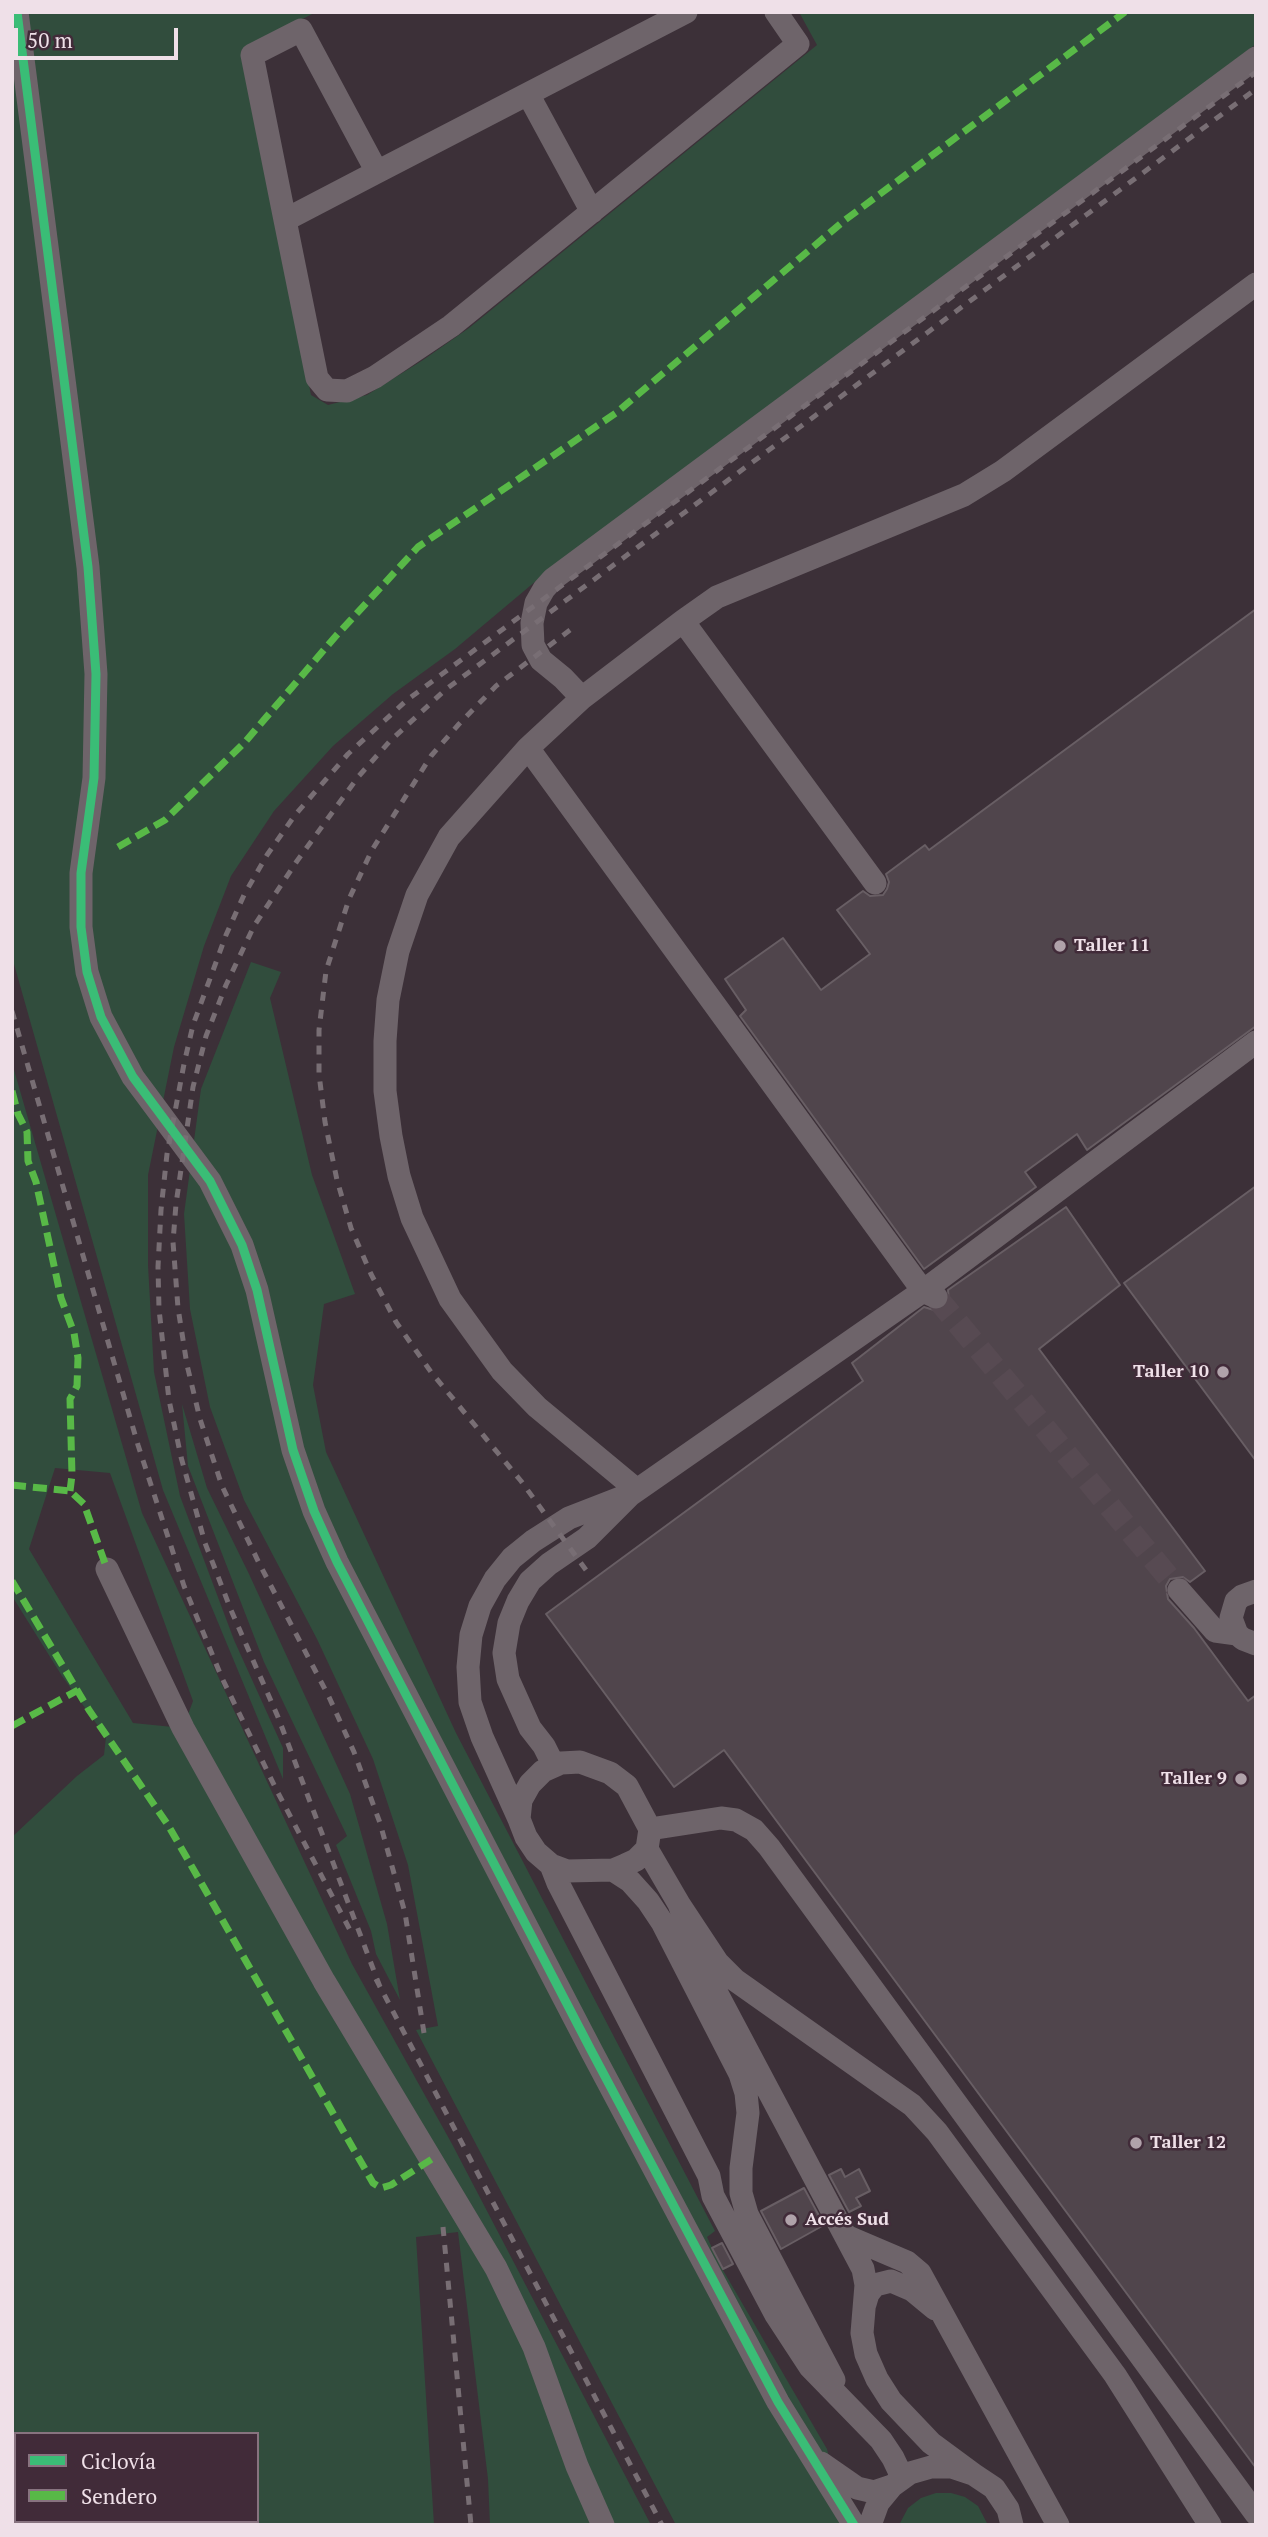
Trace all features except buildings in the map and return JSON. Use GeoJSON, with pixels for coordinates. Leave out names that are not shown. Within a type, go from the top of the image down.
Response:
{"type":"FeatureCollection","features":[{"type":"Feature","properties":{"kind":"street"},"geometry":{"type":"LineString","coordinates":[[17,12],[88,567],[96,674],[94,765],[81,873],[81,927],[87,972],[101,1017],[148,1100],[198,1162],[221,1200],[242,1245],[257,1290],[293,1450],[314,1511],[337,1562],[778,2402],[854,2525]]}},
{"type":"Feature","properties":{"kind":"street"},"geometry":{"type":"LineString","coordinates":[[285,220],[687,12]]}},
{"type":"Feature","properties":{"kind":"street"},"geometry":{"type":"LineString","coordinates":[[377,172],[301,30],[252,55],[317,378],[327,390],[347,391],[375,377],[451,326],[798,44],[776,12]]}},
{"type":"Feature","properties":{"kind":"street"},"geometry":{"type":"LineString","coordinates":[[582,698],[541,660],[533,645],[532,623],[536,603],[553,579],[1256,58]]}},
{"type":"Feature","properties":{"kind":"street"},"geometry":{"type":"LineString","coordinates":[[528,94],[592,212]]}},
{"type":"Feature","properties":{"kind":"street"},"geometry":{"type":"LineString","coordinates":[[634,1492],[537,1407],[502,1371],[450,1299],[411,1218],[399,1176],[385,1091],[388,1000],[398,951],[417,895],[449,837],[528,748],[582,698],[683,621],[716,597],[964,495],[1003,471],[1256,284]]}},
{"type":"Feature","properties":{"kind":"street"},"geometry":{"type":"LineString","coordinates":[[683,621],[875,883]]}},
{"type":"Feature","properties":{"kind":"street"},"geometry":{"type":"LineString","coordinates":[[528,748],[929,1294]]}},
{"type":"Feature","properties":{"kind":"street"},"geometry":{"type":"LineString","coordinates":[[554,1766],[544,1746],[530,1728],[508,1679],[504,1653],[509,1623],[530,1581],[549,1564],[587,1538],[634,1492],[929,1294],[1256,1042]]}},
{"type":"Feature","properties":{"kind":"street"},"geometry":{"type":"LineString","coordinates":[[634,1492],[569,1518],[533,1541],[512,1558],[495,1579],[480,1606],[471,1635],[468,1667],[470,1702],[482,1737],[526,1837],[536,1852],[551,1865],[566,1871],[613,1870],[636,1860],[648,1839],[722,1818],[736,1819],[754,1829],[1256,2514]]}},
{"type":"Feature","properties":{"kind":"street"},"geometry":{"type":"LineString","coordinates":[[107,1569],[190,1740],[324,1981],[496,2268],[534,2347],[603,2525]]}},
{"type":"Feature","properties":{"kind":"street"},"geometry":{"type":"LineString","coordinates":[[1179,1590],[1215,1631],[1246,1639]]}},
{"type":"Feature","properties":{"kind":"street"},"geometry":{"type":"LineString","coordinates":[[1246,1639],[1233,1626],[1233,1609],[1242,1595],[1256,1591]]}},
{"type":"Feature","properties":{"kind":"street"},"geometry":{"type":"LineString","coordinates":[[519,1819],[521,1800],[530,1784],[543,1771],[561,1763],[580,1762],[610,1773],[627,1787],[705,1970],[863,2269],[866,2285],[862,2333],[866,2354],[891,2401],[931,2443],[993,2488],[1008,2509],[1012,2525]]}},
{"type":"Feature","properties":{"kind":"street"},"geometry":{"type":"LineString","coordinates":[[551,1865],[558,1884],[709,2176],[713,2196],[794,2347],[881,2440],[894,2458],[897,2481],[878,2503],[870,2525]]}},
{"type":"Feature","properties":{"kind":"street"},"geometry":{"type":"LineString","coordinates":[[613,1870],[630,1881],[662,1922],[740,2074],[748,2113],[741,2168],[741,2193],[747,2214],[847,2405]]}},
{"type":"Feature","properties":{"kind":"street"},"geometry":{"type":"LineString","coordinates":[[679,1904],[718,1963],[735,1980],[912,2105],[937,2132],[1115,2375],[1210,2525]]}},
{"type":"Feature","properties":{"kind":"street"},"geometry":{"type":"LineString","coordinates":[[846,2236],[907,2262],[920,2273],[1055,2523]]}},
{"type":"Feature","properties":{"kind":"street"},"geometry":{"type":"LineString","coordinates":[[865,2304],[875,2285],[891,2281],[912,2290],[949,2324]]}},
{"type":"Feature","properties":{"kind":"street"},"geometry":{"type":"LineString","coordinates":[[813,2458],[857,2488],[874,2492],[931,2467],[953,2467],[973,2474]]}},
{"type":"Feature","properties":{"kind":"green space"},"geometry":{"type":"Polygon","coordinates":[[[12,12],[316,12],[241,51],[311,395],[328,405],[367,395],[469,328],[817,45],[799,12],[1256,12],[1256,44],[1084,175],[549,570],[455,649],[393,694],[333,746],[274,811],[231,876],[204,946],[174,1047],[148,1175],[148,1265],[154,1372],[180,1496],[234,1640],[283,1748],[283,1779],[163,1490],[12,957],[12,12]]]}},
{"type":"Feature","properties":{"kind":"green space"},"geometry":{"type":"Polygon","coordinates":[[[251,962],[281,972],[270,998],[312,1175],[355,1294],[324,1304],[313,1385],[326,1452],[456,1733],[715,2231],[707,2237],[720,2265],[827,2449],[844,2525],[676,2525],[416,2030],[438,2026],[408,1865],[373,1759],[317,1639],[244,1500],[210,1407],[190,1309],[184,1214],[201,1089],[251,962]]]}},
{"type":"Feature","properties":{"kind":"green space"},"geometry":{"type":"Polygon","coordinates":[[[12,1063],[142,1513],[352,1964],[452,2144],[651,2525],[490,2525],[488,2479],[458,2232],[416,2237],[434,2525],[12,2525],[12,1837],[77,1776],[104,1755],[106,1737],[62,1676],[12,1596],[12,1063]],[[55,1468],[29,1549],[133,1723],[183,1728],[193,1701],[110,1473],[55,1468]]]}},
{"type":"Feature","properties":{"kind":"green space"},"geometry":{"type":"Polygon","coordinates":[[[182,1404],[207,1488],[350,1794],[387,1924],[400,2000],[376,1954],[371,1931],[336,1845],[347,1836],[264,1662],[188,1466],[182,1404]]]}},
{"type":"Feature","properties":{"kind":"green space"},"geometry":{"type":"Polygon","coordinates":[[[936,2493],[965,2497],[978,2506],[988,2525],[899,2525],[908,2508],[921,2498],[936,2493]]]}},
{"type":"Feature","properties":{"kind":"tunnel"},"geometry":{"type":"LineString","coordinates":[[936,1297],[1179,1590]]}},
{"type":"Feature","properties":{"kind":"railway"},"geometry":{"type":"LineString","coordinates":[[380,1987],[278,1717],[205,1543],[181,1457],[169,1400],[159,1309],[158,1267],[167,1154],[193,1025],[226,935],[244,895],[267,855],[295,815],[348,754],[407,700],[1256,72]]}},
{"type":"Feature","properties":{"kind":"railway"},"geometry":{"type":"LineString","coordinates":[[424,2033],[405,1913],[380,1823],[354,1752],[329,1697],[222,1486],[200,1419],[187,1365],[178,1308],[173,1242],[176,1204],[193,1087],[206,1036],[226,985],[254,926],[358,777],[389,742],[445,690],[1256,89]]}},
{"type":"Feature","properties":{"kind":"railway"},"geometry":{"type":"LineString","coordinates":[[570,630],[496,686],[459,724],[431,756],[372,850],[349,899],[326,971],[319,1030],[319,1074],[325,1122],[337,1180],[351,1228],[396,1322],[431,1372],[521,1481],[591,1577]]}},
{"type":"Feature","properties":{"kind":"railway"},"geometry":{"type":"LineString","coordinates":[[12,1011],[138,1445],[184,1586],[222,1678],[276,1789],[350,1930]]}},
{"type":"Feature","properties":{"kind":"railway"},"geometry":{"type":"LineString","coordinates":[[376,1979],[662,2525]]}},
{"type":"Feature","properties":{"kind":"railway"},"geometry":{"type":"LineString","coordinates":[[443,2227],[471,2525]]}},
{"type":"Feature","properties":{"kind":"marked path"},"geometry":{"type":"LineString","coordinates":[[118,847],[165,820],[245,742],[335,637],[418,547],[616,413],[845,220],[1125,12]]}},
{"type":"Feature","properties":{"kind":"marked path"},"geometry":{"type":"LineString","coordinates":[[12,1091],[18,1114],[27,1132],[28,1161],[36,1182],[61,1298],[74,1333],[78,1358],[77,1386],[70,1399],[70,1491]]}},
{"type":"Feature","properties":{"kind":"marked path"},"geometry":{"type":"LineString","coordinates":[[12,1485],[70,1491],[84,1504],[107,1569]]}},
{"type":"Feature","properties":{"kind":"marked path"},"geometry":{"type":"LineString","coordinates":[[12,1581],[89,1710],[168,1825],[373,2183],[381,2188],[391,2185],[432,2159]]}},
{"type":"Feature","properties":{"kind":"marked path"},"geometry":{"type":"LineString","coordinates":[[12,1726],[78,1690]]}},
{"type":"Feature","properties":{"kind":"cycle path"},"geometry":{"type":"LineString","coordinates":[[17,12],[88,567],[96,674],[94,778],[81,873],[81,927],[87,972],[101,1017],[133,1077],[210,1181],[242,1245],[257,1290],[293,1450],[314,1511],[337,1562],[778,2402],[854,2525]]}},
{"type":"Feature","properties":{"kind":"place","name":"Taller 11"},"geometry":{"type":"Point","coordinates":[1060,946]}},
{"type":"Feature","properties":{"kind":"place","name":"Taller 10"},"geometry":{"type":"Point","coordinates":[1223,1372]}},
{"type":"Feature","properties":{"kind":"place","name":"Taller 9"},"geometry":{"type":"Point","coordinates":[1241,1779]}},
{"type":"Feature","properties":{"kind":"place","name":"Taller 12"},"geometry":{"type":"Point","coordinates":[1136,2143]}},
{"type":"Feature","properties":{"kind":"place","name":"Accés Sud"},"geometry":{"type":"Point","coordinates":[791,2220]}}]}
